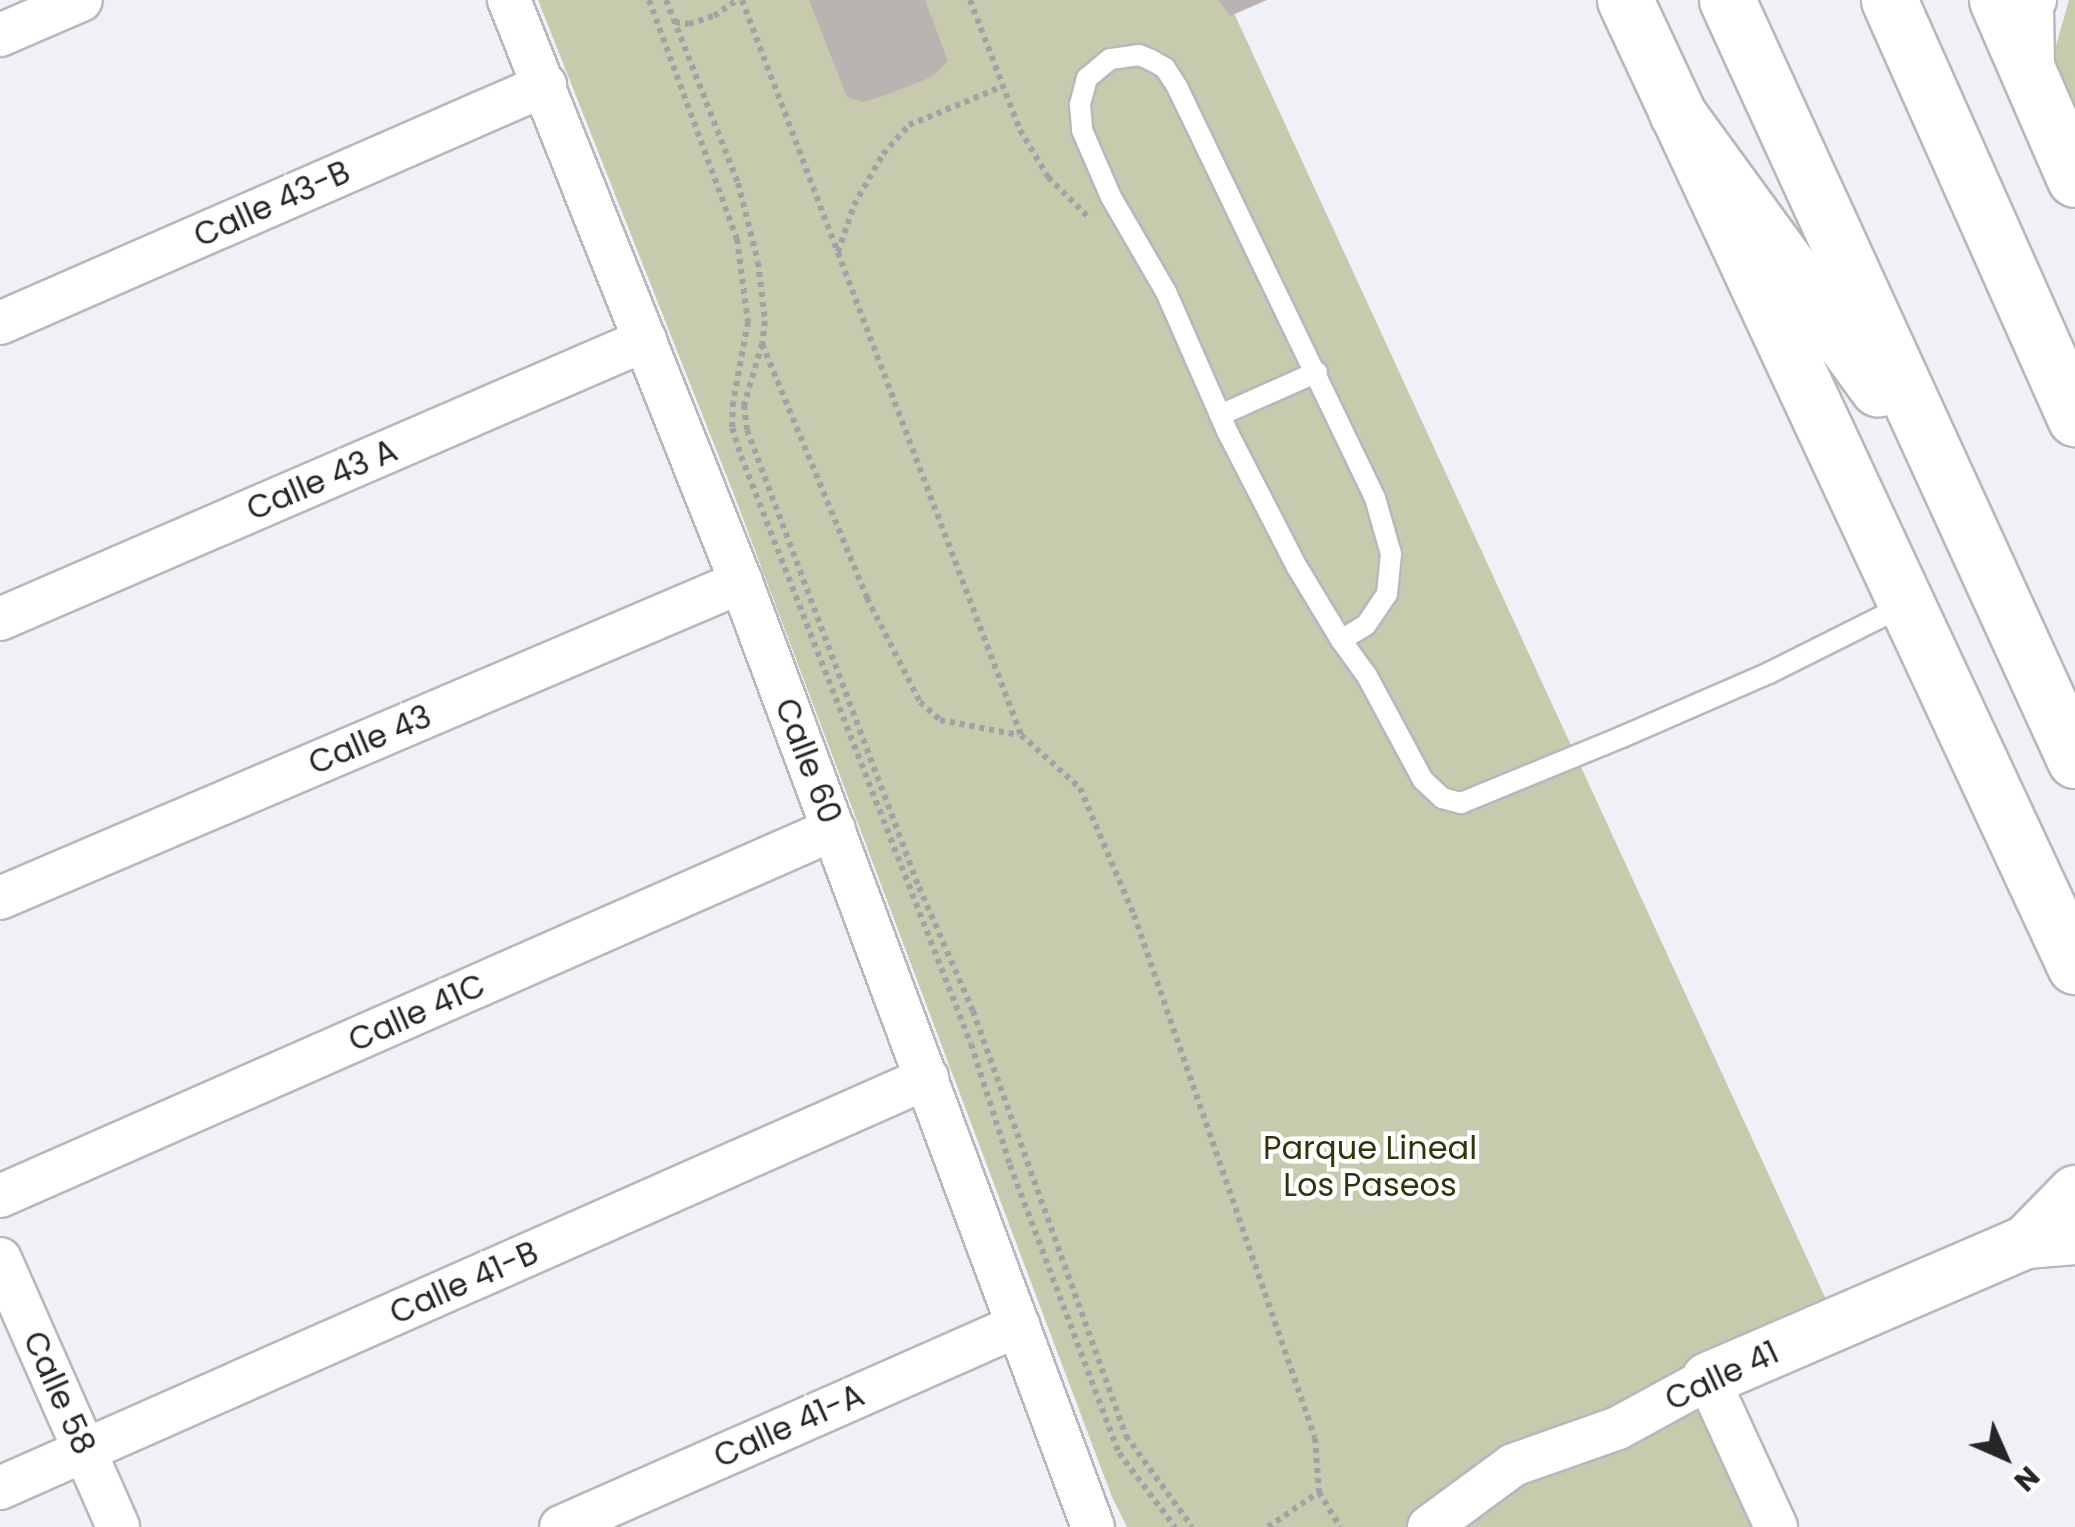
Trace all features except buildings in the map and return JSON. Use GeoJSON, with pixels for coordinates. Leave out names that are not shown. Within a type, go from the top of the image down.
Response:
{"type":"FeatureCollection","features":[{"type":"Feature","properties":{"kind":"main road"},"geometry":{"type":"LineString","coordinates":[[1625,0],[2075,966]]}},
{"type":"Feature","properties":{"kind":"main road"},"geometry":{"type":"LineString","coordinates":[[1727,0],[2075,760]]}},
{"type":"Feature","properties":{"kind":"main road"},"geometry":{"type":"LineString","coordinates":[[1889,0],[2075,418]]}},
{"type":"Feature","properties":{"kind":"main road"},"geometry":{"type":"LineString","coordinates":[[1997,0],[2075,179]]}},
{"type":"Feature","properties":{"kind":"main road"},"geometry":{"type":"LineString","coordinates":[[1677,113],[1940,472]]}},
{"type":"Feature","properties":{"kind":"street"},"geometry":{"type":"LineString","coordinates":[[0,35],[82,0]]}},
{"type":"Feature","properties":{"kind":"street","name":"Calle 60"},"geometry":{"type":"LineString","coordinates":[[509,0],[741,582],[1093,1527]]}},
{"type":"Feature","properties":{"kind":"street"},"geometry":{"type":"LineString","coordinates":[[2036,0],[2031,56],[2039,95]]}},
{"type":"Feature","properties":{"kind":"street","name":"Calle 43-B"},"geometry":{"type":"LineString","coordinates":[[0,323],[545,85]]}},
{"type":"Feature","properties":{"kind":"street","name":"Calle 43 A"},"geometry":{"type":"LineString","coordinates":[[0,619],[644,340]]}},
{"type":"Feature","properties":{"kind":"street","name":"Calle 43"},"geometry":{"type":"LineString","coordinates":[[0,898],[741,582]]}},
{"type":"Feature","properties":{"kind":"street","name":"Calle 41C"},"geometry":{"type":"LineString","coordinates":[[0,1196],[834,829]]}},
{"type":"Feature","properties":{"kind":"street","name":"Calle 41-B"},"geometry":{"type":"LineString","coordinates":[[0,1488],[927,1078]]}},
{"type":"Feature","properties":{"kind":"street","name":"Calle 41"},"geometry":{"type":"LineString","coordinates":[[1429,1527],[1513,1466],[1618,1428],[1708,1379],[2050,1240],[2075,1192]]}},
{"type":"Feature","properties":{"kind":"street","name":"Calle 58"},"geometry":{"type":"LineString","coordinates":[[0,1259],[118,1527]]}},
{"type":"Feature","properties":{"kind":"street","name":"Calle 41-A"},"geometry":{"type":"LineString","coordinates":[[561,1527],[1018,1324]]}},
{"type":"Feature","properties":{"kind":"street"},"geometry":{"type":"LineString","coordinates":[[1708,1379],[1776,1527]]}},
{"type":"Feature","properties":{"kind":"lane"},"geometry":{"type":"LineString","coordinates":[[1341,640],[1356,634],[1377,613],[1387,594],[1391,554],[1375,498],[1178,88],[1164,68],[1151,60],[1139,55],[1110,59],[1087,78],[1082,88],[1082,130],[1111,197],[1166,292],[1220,415],[1297,567],[1341,640],[1367,676],[1423,780],[1442,798],[1461,803],[1769,674],[1907,604]]}},
{"type":"Feature","properties":{"kind":"lane"},"geometry":{"type":"LineString","coordinates":[[1220,415],[1316,372]]}},
{"type":"Feature","properties":{"kind":"path"},"geometry":{"type":"LineString","coordinates":[[649,0],[738,239],[748,322],[733,402],[732,428],[741,456],[924,931],[972,1044],[1010,1165],[1118,1452],[1175,1527]]}},
{"type":"Feature","properties":{"kind":"path"},"geometry":{"type":"LineString","coordinates":[[666,0],[738,183],[758,262],[765,321],[744,406],[747,430],[919,886],[973,1012],[1126,1436],[1192,1527]]}},
{"type":"Feature","properties":{"kind":"path"},"geometry":{"type":"LineString","coordinates":[[674,22],[689,24],[714,16],[740,0],[1021,736],[1080,788],[1134,915],[1316,1438],[1319,1492],[1340,1527]]}},
{"type":"Feature","properties":{"kind":"path"},"geometry":{"type":"LineString","coordinates":[[970,0],[1001,87],[1048,177],[1098,228]]}},
{"type":"Feature","properties":{"kind":"path"},"geometry":{"type":"LineString","coordinates":[[838,253],[854,205],[883,154],[909,125],[1001,87]]}},
{"type":"Feature","properties":{"kind":"path"},"geometry":{"type":"LineString","coordinates":[[762,344],[867,598],[920,702],[940,720],[1021,736]]}},
{"type":"Feature","properties":{"kind":"path"},"geometry":{"type":"LineString","coordinates":[[1268,1527],[1319,1492]]}},
{"type":"Feature","properties":{"kind":"green space","name":"Parque Lineal Los Paseos"},"geometry":{"type":"Polygon","coordinates":[[[538,0],[1228,0],[1830,1308],[1683,1372],[1753,1527],[1127,1527],[1112,1497],[733,492],[538,0]]]}},
{"type":"Feature","properties":{"kind":"green space"},"geometry":{"type":"Polygon","coordinates":[[[2069,0],[2075,0],[2075,110],[2051,63],[2069,0]]]}}]}
